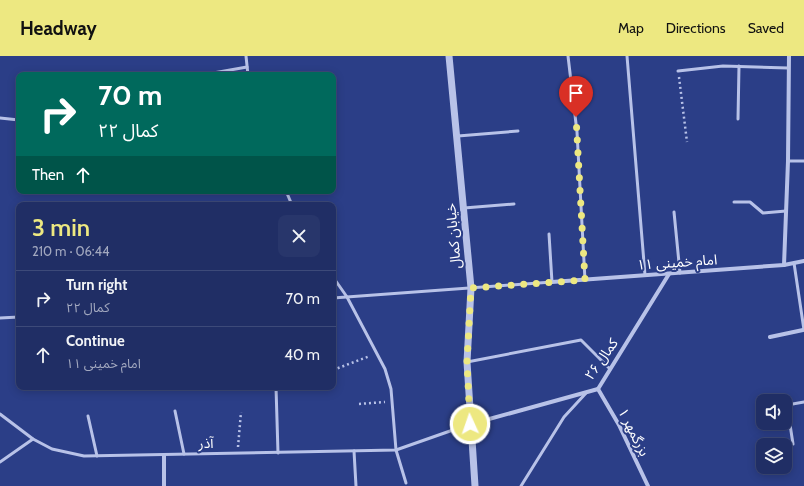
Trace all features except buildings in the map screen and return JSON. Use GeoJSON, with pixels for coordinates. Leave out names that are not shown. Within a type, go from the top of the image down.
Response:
{"type":"FeatureCollection","features":[{"type":"Feature","properties":{"kind":"street","name":"خیابان کمال"},"geometry":{"type":"LineString","coordinates":[[449,56],[458,136],[471,288],[467,362],[475,486]]}},
{"type":"Feature","properties":{"kind":"street"},"geometry":{"type":"LineString","coordinates":[[784,265],[788,161],[789,56]]}},
{"type":"Feature","properties":{"kind":"street","name":"امام خمینی ۱۱"},"geometry":{"type":"LineString","coordinates":[[552,282],[784,265],[804,261]]}},
{"type":"Feature","properties":{"kind":"street","name":"کمال ۲۶"},"geometry":{"type":"LineString","coordinates":[[470,424],[598,389],[669,274]]}},
{"type":"Feature","properties":{"kind":"street"},"geometry":{"type":"LineString","coordinates":[[770,337],[804,330]]}},
{"type":"Feature","properties":{"kind":"street","name":"بزرگمهر ۱"},"geometry":{"type":"LineString","coordinates":[[598,389],[620,426],[648,486]]}},
{"type":"Feature","properties":{"kind":"street"},"geometry":{"type":"LineString","coordinates":[[164,455],[164,486]]}},
{"type":"Feature","properties":{"kind":"lane"},"geometry":{"type":"LineString","coordinates":[[246,56],[248,72]]}},
{"type":"Feature","properties":{"kind":"lane"},"geometry":{"type":"LineString","coordinates":[[568,56],[577,132],[585,280]]}},
{"type":"Feature","properties":{"kind":"lane"},"geometry":{"type":"LineString","coordinates":[[628,56],[645,275]]}},
{"type":"Feature","properties":{"kind":"lane"},"geometry":{"type":"LineString","coordinates":[[678,71],[723,66],[788,68]]}},
{"type":"Feature","properties":{"kind":"lane"},"geometry":{"type":"LineString","coordinates":[[738,119],[739,66]]}},
{"type":"Feature","properties":{"kind":"lane"},"geometry":{"type":"LineString","coordinates":[[219,72],[247,67]]}},
{"type":"Feature","properties":{"kind":"lane"},"geometry":{"type":"LineString","coordinates":[[0,118],[16,120]]}},
{"type":"Feature","properties":{"kind":"lane"},"geometry":{"type":"LineString","coordinates":[[458,136],[518,131]]}},
{"type":"Feature","properties":{"kind":"lane"},"geometry":{"type":"LineString","coordinates":[[788,161],[804,161]]}},
{"type":"Feature","properties":{"kind":"lane"},"geometry":{"type":"LineString","coordinates":[[734,202],[750,202],[763,213],[786,211]]}},
{"type":"Feature","properties":{"kind":"lane"},"geometry":{"type":"LineString","coordinates":[[464,208],[514,204]]}},
{"type":"Feature","properties":{"kind":"lane"},"geometry":{"type":"LineString","coordinates":[[674,212],[680,273]]}},
{"type":"Feature","properties":{"kind":"lane"},"geometry":{"type":"LineString","coordinates":[[336,298],[552,282],[549,234]]}},
{"type":"Feature","properties":{"kind":"lane"},"geometry":{"type":"LineString","coordinates":[[794,263],[804,330]]}},
{"type":"Feature","properties":{"kind":"lane"},"geometry":{"type":"LineString","coordinates":[[336,281],[348,297],[385,369],[391,389],[396,450],[406,483]]}},
{"type":"Feature","properties":{"kind":"lane"},"geometry":{"type":"LineString","coordinates":[[0,318],[16,317]]}},
{"type":"Feature","properties":{"kind":"lane"},"geometry":{"type":"LineString","coordinates":[[467,362],[581,340],[610,369]]}},
{"type":"Feature","properties":{"kind":"lane"},"geometry":{"type":"LineString","coordinates":[[276,390],[278,453]]}},
{"type":"Feature","properties":{"kind":"lane"},"geometry":{"type":"LineString","coordinates":[[521,486],[564,417],[587,392]]}},
{"type":"Feature","properties":{"kind":"lane"},"geometry":{"type":"LineString","coordinates":[[793,444],[787,405],[804,402]]}},
{"type":"Feature","properties":{"kind":"lane"},"geometry":{"type":"LineString","coordinates":[[175,411],[184,454]]}},
{"type":"Feature","properties":{"kind":"lane","name":"آذر"},"geometry":{"type":"LineString","coordinates":[[0,414],[33,439],[52,449],[84,456],[396,450],[470,424]]}},
{"type":"Feature","properties":{"kind":"lane"},"geometry":{"type":"LineString","coordinates":[[88,416],[97,456]]}},
{"type":"Feature","properties":{"kind":"lane"},"geometry":{"type":"LineString","coordinates":[[0,462],[33,439]]}},
{"type":"Feature","properties":{"kind":"lane"},"geometry":{"type":"LineString","coordinates":[[354,452],[356,486]]}},
{"type":"Feature","properties":{"kind":"path"},"geometry":{"type":"LineString","coordinates":[[678,71],[687,142]]}},
{"type":"Feature","properties":{"kind":"path"},"geometry":{"type":"LineString","coordinates":[[336,369],[376,353]]}},
{"type":"Feature","properties":{"kind":"path"},"geometry":{"type":"LineString","coordinates":[[360,404],[392,401]]}},
{"type":"Feature","properties":{"kind":"path"},"geometry":{"type":"LineString","coordinates":[[238,454],[241,412]]}},
{"type":"Feature","properties":{"kind":"route"},"geometry":{"type":"LineString","coordinates":[[470,424],[467,362],[471,288],[585,280],[576,117]]}}]}
